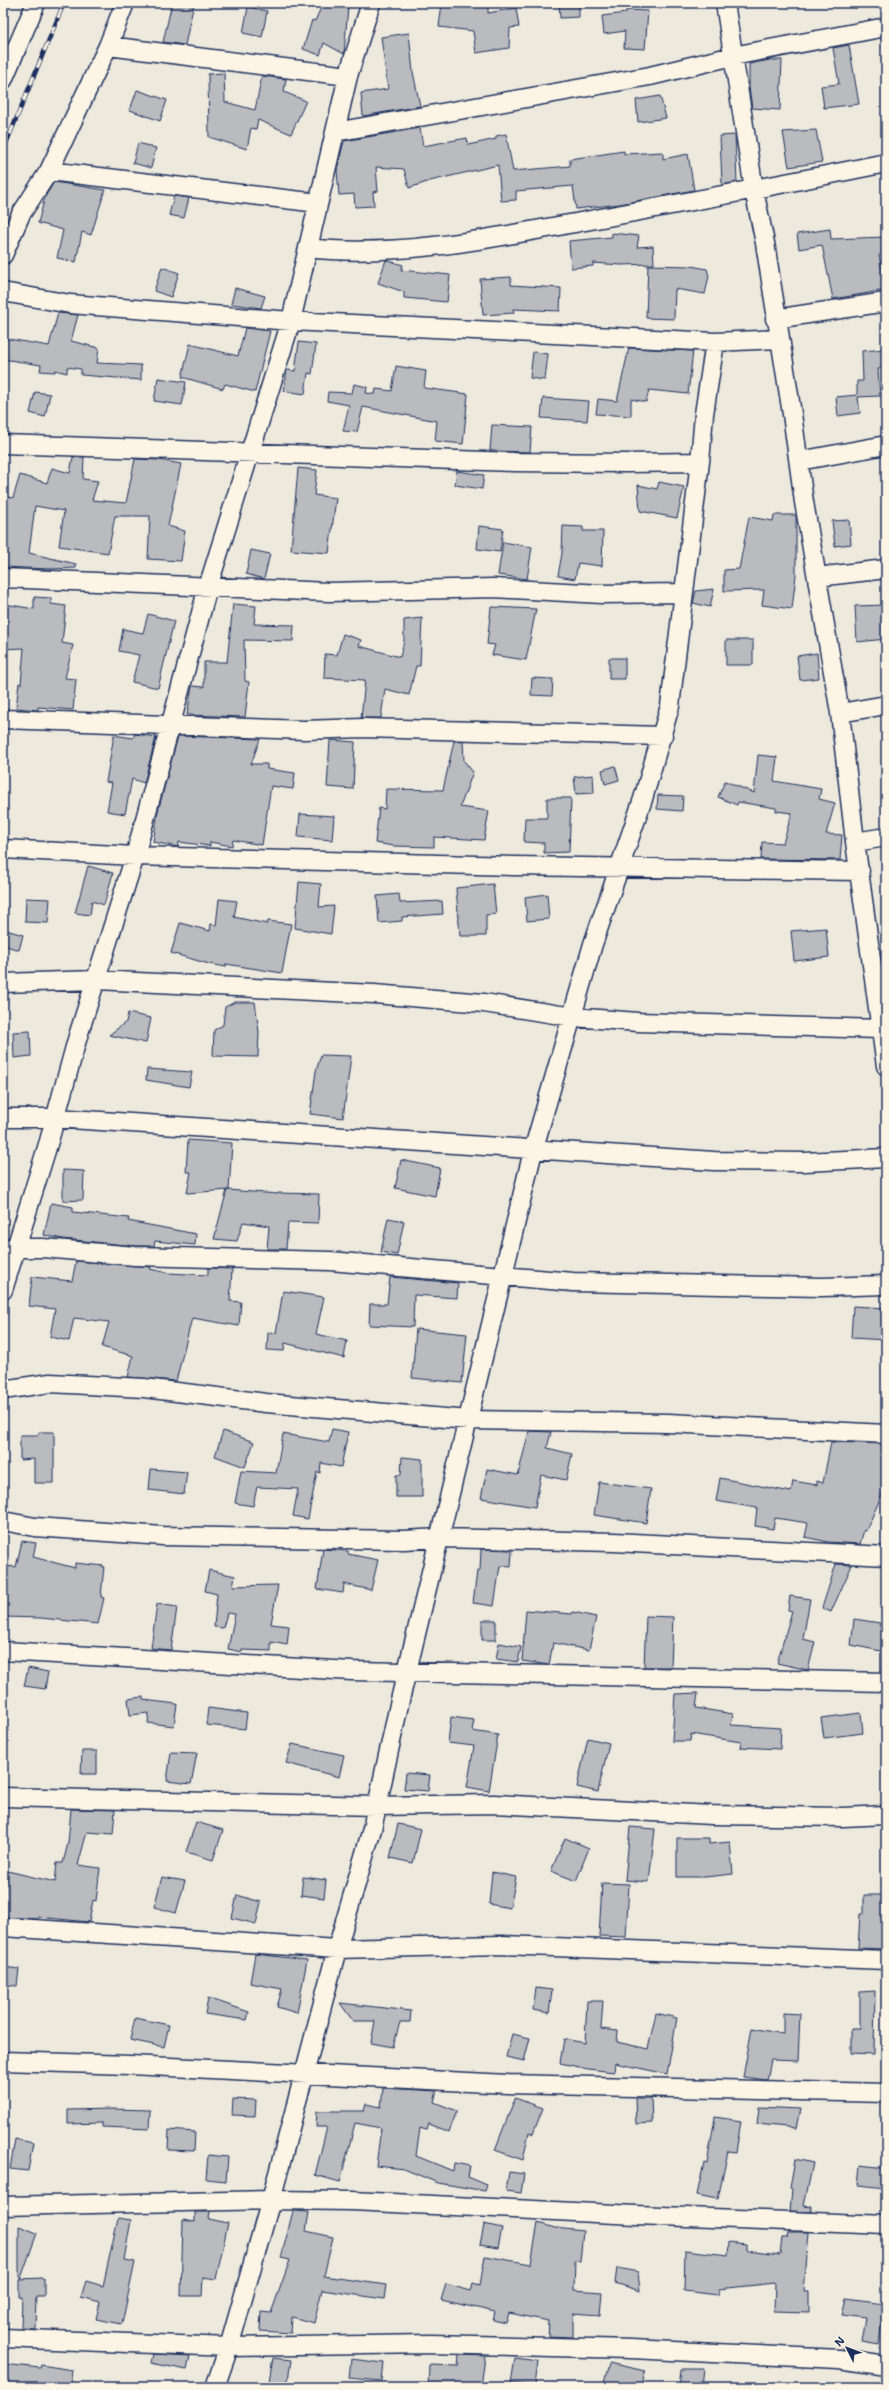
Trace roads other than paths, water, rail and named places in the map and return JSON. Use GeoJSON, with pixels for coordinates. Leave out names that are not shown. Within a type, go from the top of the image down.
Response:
{"type":"FeatureCollection","features":[{"type":"Feature","properties":{"kind":"street"},"geometry":{"type":"LineString","coordinates":[[3,80],[36,3]]}},
{"type":"Feature","properties":{"kind":"street"},"geometry":{"type":"LineString","coordinates":[[3,255],[20,214],[49,171],[108,46],[125,3]]}},
{"type":"Feature","properties":{"kind":"street"},"geometry":{"type":"LineString","coordinates":[[3,1290],[10,1248],[55,1118],[78,1036],[97,980],[134,856],[208,587],[291,321],[348,76],[371,3]]}},
{"type":"Feature","properties":{"kind":"street"},"geometry":{"type":"LineString","coordinates":[[725,3],[754,190],[765,243],[779,339],[840,713],[855,842],[881,979],[881,1029],[886,1066]]}},
{"type":"Feature","properties":{"kind":"street"},"geometry":{"type":"LineString","coordinates":[[335,132],[650,76],[733,56],[886,27]]}},
{"type":"Feature","properties":{"kind":"street"},"geometry":{"type":"LineString","coordinates":[[108,46],[348,76]]}},
{"type":"Feature","properties":{"kind":"street"},"geometry":{"type":"LineString","coordinates":[[308,248],[341,251],[391,250],[511,234],[754,190],[886,163]]}},
{"type":"Feature","properties":{"kind":"street"},"geometry":{"type":"LineString","coordinates":[[49,171],[318,203]]}},
{"type":"Feature","properties":{"kind":"street"},"geometry":{"type":"LineString","coordinates":[[3,292],[70,304],[291,321],[715,342],[779,339]]}},
{"type":"Feature","properties":{"kind":"street"},"geometry":{"type":"LineString","coordinates":[[776,319],[886,302]]}},
{"type":"Feature","properties":{"kind":"street"},"geometry":{"type":"LineString","coordinates":[[215,2387],[230,2347],[271,2200],[376,1806],[439,1538],[469,1420],[502,1276],[533,1151],[593,944],[620,867],[662,736],[670,706],[678,656],[683,593],[700,462],[704,414],[715,342]]}},
{"type":"Feature","properties":{"kind":"street"},"geometry":{"type":"LineString","coordinates":[[3,444],[249,454],[599,463],[700,462]]}},
{"type":"Feature","properties":{"kind":"street"},"geometry":{"type":"LineString","coordinates":[[799,461],[886,445]]}},
{"type":"Feature","properties":{"kind":"street"},"geometry":{"type":"LineString","coordinates":[[817,577],[886,569]]}},
{"type":"Feature","properties":{"kind":"street"},"geometry":{"type":"LineString","coordinates":[[3,578],[329,592],[493,588],[602,594],[683,593]]}},
{"type":"Feature","properties":{"kind":"street"},"geometry":{"type":"LineString","coordinates":[[840,713],[886,705]]}},
{"type":"Feature","properties":{"kind":"street"},"geometry":{"type":"LineString","coordinates":[[3,719],[304,730],[370,728],[662,736]]}},
{"type":"Feature","properties":{"kind":"street"},"geometry":{"type":"LineString","coordinates":[[855,842],[886,837]]}},
{"type":"Feature","properties":{"kind":"street"},"geometry":{"type":"LineString","coordinates":[[3,849],[134,856],[514,866],[860,871]]}},
{"type":"Feature","properties":{"kind":"street"},"geometry":{"type":"LineString","coordinates":[[3,983],[97,980],[382,994],[484,1003],[573,1017],[638,1022],[881,1029]]}},
{"type":"Feature","properties":{"kind":"street"},"geometry":{"type":"LineString","coordinates":[[3,1118],[55,1118],[533,1151],[714,1161],[804,1162],[886,1158]]}},
{"type":"Feature","properties":{"kind":"street"},"geometry":{"type":"LineString","coordinates":[[10,1248],[135,1256],[330,1261],[588,1282],[822,1287],[886,1286]]}},
{"type":"Feature","properties":{"kind":"street"},"geometry":{"type":"LineString","coordinates":[[3,1390],[50,1383],[144,1388],[266,1403],[469,1420],[668,1423],[886,1434]]}},
{"type":"Feature","properties":{"kind":"street"},"geometry":{"type":"LineString","coordinates":[[3,1521],[35,1527],[163,1536],[397,1540],[439,1538],[622,1542],[886,1556]]}},
{"type":"Feature","properties":{"kind":"street"},"geometry":{"type":"LineString","coordinates":[[3,1651],[352,1671],[886,1682]]}},
{"type":"Feature","properties":{"kind":"street"},"geometry":{"type":"LineString","coordinates":[[3,1797],[376,1806],[494,1804],[712,1815],[843,1817],[886,1815]]}},
{"type":"Feature","properties":{"kind":"street"},"geometry":{"type":"LineString","coordinates":[[3,1926],[337,1949],[501,1945],[886,1960]]}},
{"type":"Feature","properties":{"kind":"street"},"geometry":{"type":"LineString","coordinates":[[3,2061],[305,2073],[508,2084],[886,2093]]}},
{"type":"Feature","properties":{"kind":"street"},"geometry":{"type":"LineString","coordinates":[[3,2206],[271,2200],[352,2201],[636,2216],[886,2225]]}},
{"type":"Feature","properties":{"kind":"street"},"geometry":{"type":"LineString","coordinates":[[3,2338],[230,2347],[430,2344],[632,2349],[839,2359],[886,2366]]}},
{"type":"Feature","properties":{"kind":"railway"},"geometry":{"type":"LineString","coordinates":[[3,151],[64,3]]}}]}
